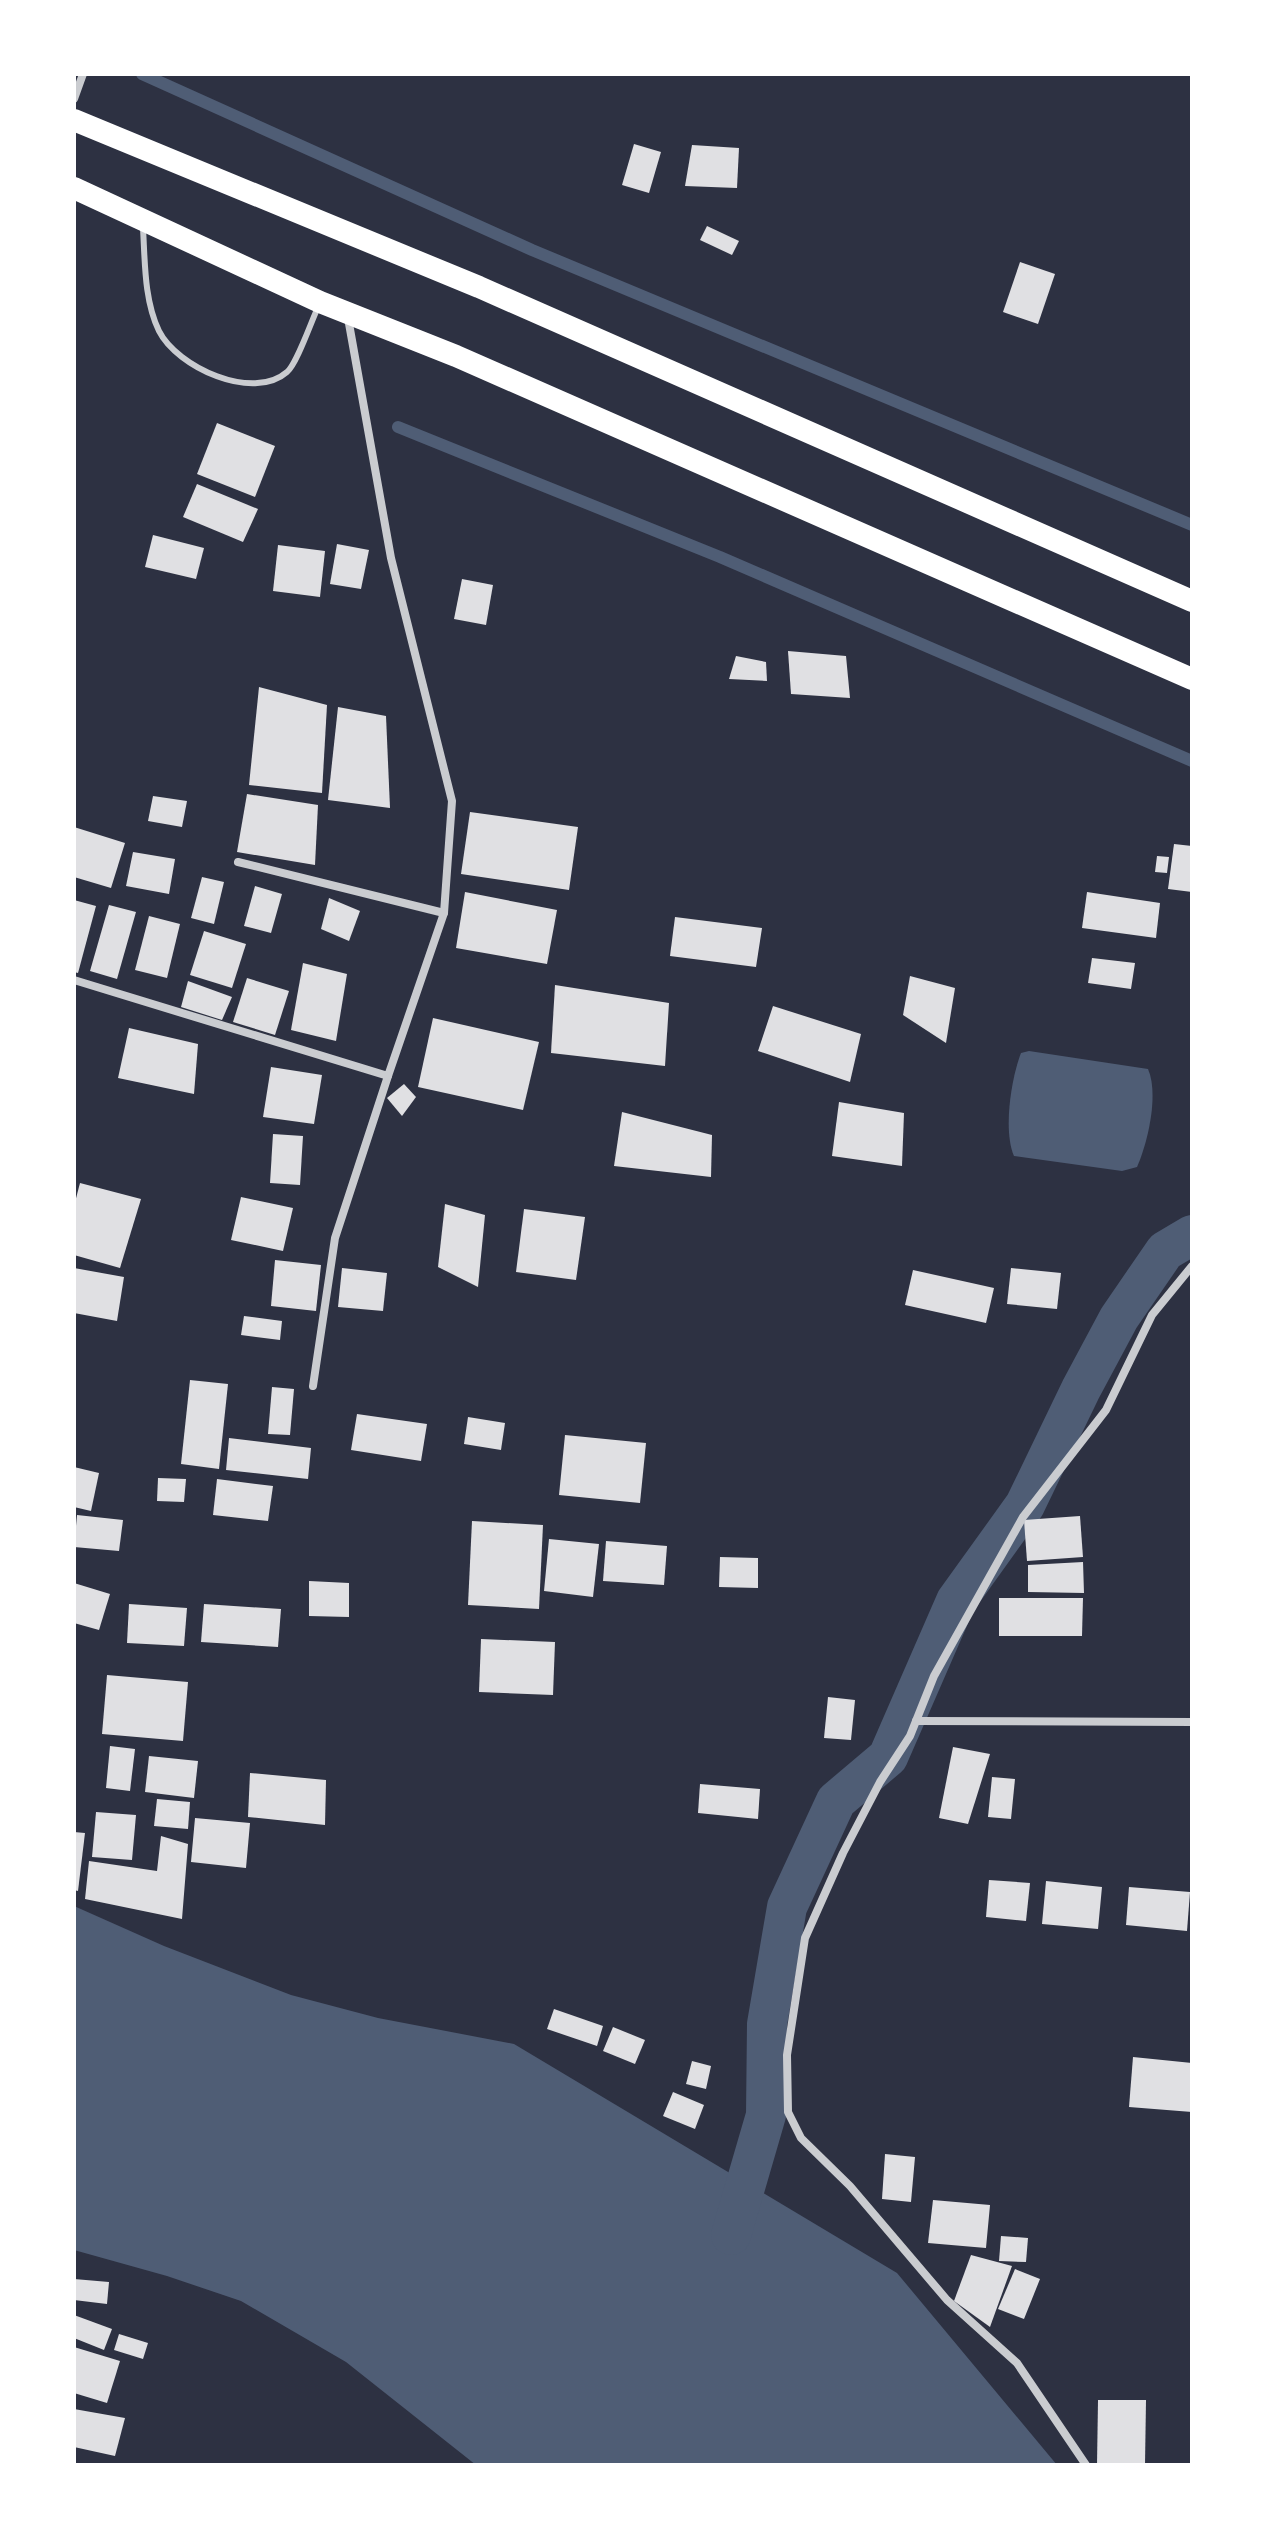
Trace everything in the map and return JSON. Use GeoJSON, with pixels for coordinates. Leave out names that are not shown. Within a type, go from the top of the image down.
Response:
{"type":"FeatureCollection","features":[{"type":"Feature","properties":{"kind":"highway"},"geometry":{"type":"LineString","coordinates":[[74,120],[479,287],[1192,601]]}},
{"type":"Feature","properties":{"kind":"highway"},"geometry":{"type":"LineString","coordinates":[[74,188],[320,302],[470,363],[1192,679]]}},
{"type":"Feature","properties":{"kind":"street"},"geometry":{"type":"LineString","coordinates":[[74,99],[83,74]]}},
{"type":"Feature","properties":{"kind":"street"},"geometry":{"type":"LineString","coordinates":[[313,1386],[335,1238],[444,913],[452,801],[391,558],[347,313]]}},
{"type":"Feature","properties":{"kind":"street"},"geometry":{"type":"LineString","coordinates":[[238,862],[444,913]]}},
{"type":"Feature","properties":{"kind":"street"},"geometry":{"type":"LineString","coordinates":[[74,980],[388,1076]]}},
{"type":"Feature","properties":{"kind":"street"},"geometry":{"type":"LineString","coordinates":[[1086,2465],[1017,2363],[947,2300],[850,2186],[801,2138],[788,2112],[787,2055],[805,1938],[843,1853],[916,1721],[934,1676],[1023,1517],[1106,1410],[1152,1315],[1192,1266]]}},
{"type":"Feature","properties":{"kind":"street"},"geometry":{"type":"LineString","coordinates":[[916,1721],[1192,1722]]}},
{"type":"Feature","properties":{"kind":"lane"},"geometry":{"type":"LineString","coordinates":[[143,220],[146,283],[158,328],[170,349],[195,367],[223,377],[254,383],[272,382],[290,370],[320,302]]}},
{"type":"Feature","properties":{"kind":"water"},"geometry":{"type":"Polygon","coordinates":[[[1029,1051],[1148,1069],[1152,1091],[1151,1118],[1137,1167],[1122,1171],[1014,1156],[1009,1133],[1011,1090],[1021,1053],[1029,1051]]]}},
{"type":"Feature","properties":{"kind":"water"},"geometry":{"type":"Polygon","coordinates":[[[74,1906],[164,1946],[291,1995],[378,2018],[514,2044],[897,2273],[1057,2465],[476,2465],[346,2362],[241,2301],[74,2250],[74,1906]]]}},
{"type":"Feature","properties":{"kind":"building"},"geometry":{"type":"Polygon","coordinates":[[[634,144],[661,152],[649,193],[622,185],[634,144]]]}},
{"type":"Feature","properties":{"kind":"building"},"geometry":{"type":"Polygon","coordinates":[[[692,145],[739,148],[737,188],[685,186],[692,145]]]}},
{"type":"Feature","properties":{"kind":"building"},"geometry":{"type":"Polygon","coordinates":[[[707,226],[739,241],[732,255],[700,240],[707,226]]]}},
{"type":"Feature","properties":{"kind":"building"},"geometry":{"type":"Polygon","coordinates":[[[1020,262],[1055,274],[1038,324],[1003,312],[1020,262]]]}},
{"type":"Feature","properties":{"kind":"building"},"geometry":{"type":"Polygon","coordinates":[[[217,423],[275,446],[255,497],[197,474],[217,423]]]}},
{"type":"Feature","properties":{"kind":"building"},"geometry":{"type":"Polygon","coordinates":[[[197,484],[258,509],[243,542],[183,517],[197,484]]]}},
{"type":"Feature","properties":{"kind":"building"},"geometry":{"type":"Polygon","coordinates":[[[153,535],[204,548],[196,579],[145,567],[153,535]]]}},
{"type":"Feature","properties":{"kind":"building"},"geometry":{"type":"Polygon","coordinates":[[[337,544],[369,550],[361,589],[330,584],[337,544]]]}},
{"type":"Feature","properties":{"kind":"building"},"geometry":{"type":"Polygon","coordinates":[[[278,545],[325,551],[320,597],[273,591],[278,545]]]}},
{"type":"Feature","properties":{"kind":"building"},"geometry":{"type":"Polygon","coordinates":[[[462,579],[493,585],[486,625],[454,619],[462,579]]]}},
{"type":"Feature","properties":{"kind":"building"},"geometry":{"type":"Polygon","coordinates":[[[788,651],[846,656],[850,698],[791,694],[788,651]]]}},
{"type":"Feature","properties":{"kind":"building"},"geometry":{"type":"Polygon","coordinates":[[[736,656],[766,662],[767,681],[729,679],[736,656]]]}},
{"type":"Feature","properties":{"kind":"building"},"geometry":{"type":"Polygon","coordinates":[[[259,687],[327,705],[322,793],[249,785],[259,687]]]}},
{"type":"Feature","properties":{"kind":"building"},"geometry":{"type":"Polygon","coordinates":[[[338,707],[386,716],[390,808],[328,800],[338,707]]]}},
{"type":"Feature","properties":{"kind":"building"},"geometry":{"type":"Polygon","coordinates":[[[247,794],[318,805],[315,865],[237,852],[247,794]]]}},
{"type":"Feature","properties":{"kind":"building"},"geometry":{"type":"Polygon","coordinates":[[[153,796],[187,801],[182,827],[148,821],[153,796]]]}},
{"type":"Feature","properties":{"kind":"building"},"geometry":{"type":"Polygon","coordinates":[[[470,812],[578,827],[569,890],[461,874],[470,812]]]}},
{"type":"Feature","properties":{"kind":"building"},"geometry":{"type":"Polygon","coordinates":[[[74,827],[125,843],[111,888],[74,877],[74,827]]]}},
{"type":"Feature","properties":{"kind":"building"},"geometry":{"type":"Polygon","coordinates":[[[1174,844],[1192,846],[1192,892],[1168,889],[1174,844]]]}},
{"type":"Feature","properties":{"kind":"building"},"geometry":{"type":"Polygon","coordinates":[[[133,852],[175,859],[169,894],[126,886],[133,852]]]}},
{"type":"Feature","properties":{"kind":"building"},"geometry":{"type":"Polygon","coordinates":[[[1157,856],[1169,857],[1167,873],[1155,872],[1157,856]]]}},
{"type":"Feature","properties":{"kind":"building"},"geometry":{"type":"Polygon","coordinates":[[[202,877],[224,882],[214,924],[191,918],[202,877]]]}},
{"type":"Feature","properties":{"kind":"building"},"geometry":{"type":"Polygon","coordinates":[[[255,886],[282,894],[271,933],[244,926],[255,886]]]}},
{"type":"Feature","properties":{"kind":"building"},"geometry":{"type":"Polygon","coordinates":[[[465,892],[557,910],[547,964],[456,948],[465,892]]]}},
{"type":"Feature","properties":{"kind":"building"},"geometry":{"type":"Polygon","coordinates":[[[1087,892],[1160,903],[1156,938],[1082,928],[1087,892]]]}},
{"type":"Feature","properties":{"kind":"building"},"geometry":{"type":"Polygon","coordinates":[[[329,898],[360,911],[349,941],[321,929],[329,898]]]}},
{"type":"Feature","properties":{"kind":"building"},"geometry":{"type":"Polygon","coordinates":[[[74,900],[96,906],[78,973],[74,972],[74,900]]]}},
{"type":"Feature","properties":{"kind":"building"},"geometry":{"type":"Polygon","coordinates":[[[109,905],[136,912],[117,979],[90,971],[109,905]]]}},
{"type":"Feature","properties":{"kind":"building"},"geometry":{"type":"Polygon","coordinates":[[[149,916],[180,924],[167,978],[135,970],[149,916]]]}},
{"type":"Feature","properties":{"kind":"building"},"geometry":{"type":"Polygon","coordinates":[[[675,917],[762,928],[756,967],[670,956],[675,917]]]}},
{"type":"Feature","properties":{"kind":"building"},"geometry":{"type":"Polygon","coordinates":[[[204,931],[246,944],[232,988],[190,975],[204,931]]]}},
{"type":"Feature","properties":{"kind":"building"},"geometry":{"type":"Polygon","coordinates":[[[1092,958],[1135,963],[1131,989],[1088,983],[1092,958]]]}},
{"type":"Feature","properties":{"kind":"building"},"geometry":{"type":"Polygon","coordinates":[[[303,963],[347,974],[336,1041],[291,1030],[303,963]]]}},
{"type":"Feature","properties":{"kind":"building"},"geometry":{"type":"Polygon","coordinates":[[[910,976],[955,988],[946,1043],[903,1015],[910,976]]]}},
{"type":"Feature","properties":{"kind":"building"},"geometry":{"type":"Polygon","coordinates":[[[247,978],[289,991],[275,1035],[233,1022],[247,978]]]}},
{"type":"Feature","properties":{"kind":"building"},"geometry":{"type":"Polygon","coordinates":[[[188,981],[232,997],[222,1020],[181,1007],[188,981]]]}},
{"type":"Feature","properties":{"kind":"building"},"geometry":{"type":"Polygon","coordinates":[[[555,985],[669,1003],[665,1066],[551,1053],[555,985]]]}},
{"type":"Feature","properties":{"kind":"building"},"geometry":{"type":"Polygon","coordinates":[[[773,1006],[861,1034],[850,1082],[758,1051],[773,1006]]]}},
{"type":"Feature","properties":{"kind":"building"},"geometry":{"type":"Polygon","coordinates":[[[433,1018],[539,1042],[523,1110],[418,1087],[433,1018]]]}},
{"type":"Feature","properties":{"kind":"building"},"geometry":{"type":"Polygon","coordinates":[[[129,1028],[198,1044],[194,1094],[118,1078],[129,1028]]]}},
{"type":"Feature","properties":{"kind":"building"},"geometry":{"type":"Polygon","coordinates":[[[271,1067],[322,1075],[314,1124],[263,1117],[271,1067]]]}},
{"type":"Feature","properties":{"kind":"building"},"geometry":{"type":"Polygon","coordinates":[[[404,1084],[416,1097],[402,1116],[387,1098],[404,1084]]]}},
{"type":"Feature","properties":{"kind":"building"},"geometry":{"type":"Polygon","coordinates":[[[839,1102],[904,1113],[902,1166],[832,1156],[839,1102]]]}},
{"type":"Feature","properties":{"kind":"building"},"geometry":{"type":"Polygon","coordinates":[[[622,1112],[712,1135],[711,1177],[614,1166],[622,1112]]]}},
{"type":"Feature","properties":{"kind":"building"},"geometry":{"type":"Polygon","coordinates":[[[273,1134],[303,1136],[300,1185],[270,1183],[273,1134]]]}},
{"type":"Feature","properties":{"kind":"building"},"geometry":{"type":"Polygon","coordinates":[[[80,1183],[141,1199],[120,1268],[74,1255],[74,1206],[80,1183]]]}},
{"type":"Feature","properties":{"kind":"building"},"geometry":{"type":"Polygon","coordinates":[[[241,1197],[293,1208],[283,1251],[231,1240],[241,1197]]]}},
{"type":"Feature","properties":{"kind":"building"},"geometry":{"type":"Polygon","coordinates":[[[445,1204],[485,1215],[478,1287],[438,1267],[445,1204]]]}},
{"type":"Feature","properties":{"kind":"building"},"geometry":{"type":"Polygon","coordinates":[[[524,1209],[585,1217],[576,1280],[516,1272],[524,1209]]]}},
{"type":"Feature","properties":{"kind":"building"},"geometry":{"type":"Polygon","coordinates":[[[275,1260],[321,1265],[316,1311],[271,1306],[275,1260]]]}},
{"type":"Feature","properties":{"kind":"building"},"geometry":{"type":"Polygon","coordinates":[[[74,1268],[124,1277],[117,1321],[74,1313],[74,1268]]]}},
{"type":"Feature","properties":{"kind":"building"},"geometry":{"type":"Polygon","coordinates":[[[342,1268],[387,1273],[383,1311],[338,1307],[342,1268]]]}},
{"type":"Feature","properties":{"kind":"building"},"geometry":{"type":"Polygon","coordinates":[[[1011,1268],[1061,1273],[1057,1309],[1007,1304],[1011,1268]]]}},
{"type":"Feature","properties":{"kind":"building"},"geometry":{"type":"Polygon","coordinates":[[[913,1270],[994,1288],[986,1323],[905,1305],[913,1270]]]}},
{"type":"Feature","properties":{"kind":"building"},"geometry":{"type":"Polygon","coordinates":[[[244,1316],[282,1321],[280,1340],[241,1335],[244,1316]]]}},
{"type":"Feature","properties":{"kind":"building"},"geometry":{"type":"Polygon","coordinates":[[[190,1380],[228,1384],[219,1469],[181,1464],[190,1380]]]}},
{"type":"Feature","properties":{"kind":"building"},"geometry":{"type":"Polygon","coordinates":[[[272,1387],[294,1389],[290,1435],[268,1434],[272,1387]]]}},
{"type":"Feature","properties":{"kind":"building"},"geometry":{"type":"Polygon","coordinates":[[[357,1414],[427,1424],[421,1461],[351,1450],[357,1414]]]}},
{"type":"Feature","properties":{"kind":"building"},"geometry":{"type":"Polygon","coordinates":[[[468,1417],[505,1423],[501,1450],[464,1444],[468,1417]]]}},
{"type":"Feature","properties":{"kind":"building"},"geometry":{"type":"Polygon","coordinates":[[[565,1435],[646,1443],[640,1503],[559,1495],[565,1435]]]}},
{"type":"Feature","properties":{"kind":"building"},"geometry":{"type":"Polygon","coordinates":[[[229,1438],[311,1448],[308,1479],[226,1470],[229,1438]]]}},
{"type":"Feature","properties":{"kind":"building"},"geometry":{"type":"Polygon","coordinates":[[[74,1467],[99,1473],[91,1511],[74,1507],[74,1467]]]}},
{"type":"Feature","properties":{"kind":"building"},"geometry":{"type":"Polygon","coordinates":[[[158,1478],[186,1479],[184,1502],[157,1501],[158,1478]]]}},
{"type":"Feature","properties":{"kind":"building"},"geometry":{"type":"Polygon","coordinates":[[[217,1479],[273,1486],[268,1521],[213,1515],[217,1479]]]}},
{"type":"Feature","properties":{"kind":"building"},"geometry":{"type":"Polygon","coordinates":[[[77,1515],[123,1520],[119,1551],[74,1547],[77,1515]]]}},
{"type":"Feature","properties":{"kind":"building"},"geometry":{"type":"Polygon","coordinates":[[[1080,1516],[1083,1557],[1027,1561],[1024,1520],[1080,1516]]]}},
{"type":"Feature","properties":{"kind":"building"},"geometry":{"type":"Polygon","coordinates":[[[472,1521],[543,1525],[539,1609],[468,1605],[472,1521]]]}},
{"type":"Feature","properties":{"kind":"building"},"geometry":{"type":"Polygon","coordinates":[[[549,1539],[599,1544],[593,1597],[544,1591],[549,1539]]]}},
{"type":"Feature","properties":{"kind":"building"},"geometry":{"type":"Polygon","coordinates":[[[606,1541],[667,1546],[664,1585],[603,1581],[606,1541]]]}},
{"type":"Feature","properties":{"kind":"building"},"geometry":{"type":"Polygon","coordinates":[[[720,1557],[758,1558],[758,1588],[719,1587],[720,1557]]]}},
{"type":"Feature","properties":{"kind":"building"},"geometry":{"type":"Polygon","coordinates":[[[1083,1562],[1084,1593],[1028,1592],[1028,1565],[1083,1562]]]}},
{"type":"Feature","properties":{"kind":"building"},"geometry":{"type":"Polygon","coordinates":[[[309,1581],[349,1583],[349,1617],[309,1616],[309,1581]]]}},
{"type":"Feature","properties":{"kind":"building"},"geometry":{"type":"Polygon","coordinates":[[[74,1583],[110,1594],[99,1630],[74,1623],[74,1583]]]}},
{"type":"Feature","properties":{"kind":"building"},"geometry":{"type":"Polygon","coordinates":[[[999,1598],[1083,1598],[1082,1636],[999,1636],[999,1598]]]}},
{"type":"Feature","properties":{"kind":"building"},"geometry":{"type":"Polygon","coordinates":[[[129,1604],[187,1608],[184,1646],[127,1643],[129,1604]]]}},
{"type":"Feature","properties":{"kind":"building"},"geometry":{"type":"Polygon","coordinates":[[[204,1604],[281,1609],[278,1647],[201,1642],[204,1604]]]}},
{"type":"Feature","properties":{"kind":"building"},"geometry":{"type":"Polygon","coordinates":[[[481,1639],[555,1642],[553,1695],[479,1692],[481,1639]]]}},
{"type":"Feature","properties":{"kind":"building"},"geometry":{"type":"Polygon","coordinates":[[[107,1675],[188,1682],[183,1741],[102,1734],[107,1675]]]}},
{"type":"Feature","properties":{"kind":"building"},"geometry":{"type":"Polygon","coordinates":[[[828,1697],[855,1700],[851,1740],[824,1738],[828,1697]]]}},
{"type":"Feature","properties":{"kind":"building"},"geometry":{"type":"Polygon","coordinates":[[[110,1746],[135,1749],[130,1791],[106,1788],[110,1746]]]}},
{"type":"Feature","properties":{"kind":"building"},"geometry":{"type":"Polygon","coordinates":[[[953,1747],[990,1754],[968,1824],[939,1818],[953,1747]]]}},
{"type":"Feature","properties":{"kind":"building"},"geometry":{"type":"Polygon","coordinates":[[[149,1756],[198,1761],[194,1798],[145,1792],[149,1756]]]}},
{"type":"Feature","properties":{"kind":"building"},"geometry":{"type":"Polygon","coordinates":[[[250,1773],[326,1780],[325,1825],[248,1817],[250,1773]]]}},
{"type":"Feature","properties":{"kind":"building"},"geometry":{"type":"Polygon","coordinates":[[[992,1777],[1015,1779],[1011,1819],[988,1817],[992,1777]]]}},
{"type":"Feature","properties":{"kind":"building"},"geometry":{"type":"Polygon","coordinates":[[[700,1784],[760,1789],[758,1819],[698,1813],[700,1784]]]}},
{"type":"Feature","properties":{"kind":"building"},"geometry":{"type":"Polygon","coordinates":[[[157,1799],[190,1802],[188,1829],[154,1826],[157,1799]]]}},
{"type":"Feature","properties":{"kind":"building"},"geometry":{"type":"Polygon","coordinates":[[[96,1812],[136,1815],[132,1860],[92,1857],[96,1812]]]}},
{"type":"Feature","properties":{"kind":"building"},"geometry":{"type":"Polygon","coordinates":[[[195,1818],[250,1823],[246,1868],[191,1862],[195,1818]]]}},
{"type":"Feature","properties":{"kind":"building"},"geometry":{"type":"Polygon","coordinates":[[[74,1832],[85,1833],[78,1891],[74,1890],[74,1832]]]}},
{"type":"Feature","properties":{"kind":"building"},"geometry":{"type":"Polygon","coordinates":[[[161,1836],[188,1844],[182,1919],[85,1899],[89,1861],[157,1871],[161,1836]]]}},
{"type":"Feature","properties":{"kind":"building"},"geometry":{"type":"Polygon","coordinates":[[[989,1880],[1030,1883],[1026,1921],[986,1917],[989,1880]]]}},
{"type":"Feature","properties":{"kind":"building"},"geometry":{"type":"Polygon","coordinates":[[[1046,1881],[1102,1887],[1098,1929],[1042,1924],[1046,1881]]]}},
{"type":"Feature","properties":{"kind":"building"},"geometry":{"type":"Polygon","coordinates":[[[1129,1887],[1190,1892],[1187,1931],[1126,1925],[1129,1887]]]}},
{"type":"Feature","properties":{"kind":"building"},"geometry":{"type":"Polygon","coordinates":[[[554,2009],[603,2026],[597,2046],[547,2029],[554,2009]]]}},
{"type":"Feature","properties":{"kind":"building"},"geometry":{"type":"Polygon","coordinates":[[[613,2027],[645,2040],[635,2064],[603,2051],[613,2027]]]}},
{"type":"Feature","properties":{"kind":"building"},"geometry":{"type":"Polygon","coordinates":[[[1133,2057],[1192,2063],[1192,2112],[1129,2107],[1133,2057]]]}},
{"type":"Feature","properties":{"kind":"building"},"geometry":{"type":"Polygon","coordinates":[[[692,2061],[711,2066],[706,2089],[686,2084],[692,2061]]]}},
{"type":"Feature","properties":{"kind":"building"},"geometry":{"type":"Polygon","coordinates":[[[673,2092],[704,2105],[695,2129],[663,2116],[673,2092]]]}},
{"type":"Feature","properties":{"kind":"building"},"geometry":{"type":"Polygon","coordinates":[[[885,2154],[915,2157],[911,2202],[882,2199],[885,2154]]]}},
{"type":"Feature","properties":{"kind":"building"},"geometry":{"type":"Polygon","coordinates":[[[933,2200],[990,2205],[986,2248],[928,2243],[933,2200]]]}},
{"type":"Feature","properties":{"kind":"building"},"geometry":{"type":"Polygon","coordinates":[[[1001,2236],[1028,2238],[1026,2262],[999,2261],[1001,2236]]]}},
{"type":"Feature","properties":{"kind":"building"},"geometry":{"type":"Polygon","coordinates":[[[971,2255],[1012,2266],[990,2327],[954,2301],[971,2255]]]}},
{"type":"Feature","properties":{"kind":"building"},"geometry":{"type":"Polygon","coordinates":[[[1015,2269],[1040,2279],[1024,2319],[998,2309],[1015,2269]]]}},
{"type":"Feature","properties":{"kind":"building"},"geometry":{"type":"Polygon","coordinates":[[[74,2279],[109,2282],[107,2304],[74,2300],[74,2279]]]}},
{"type":"Feature","properties":{"kind":"building"},"geometry":{"type":"Polygon","coordinates":[[[74,2315],[112,2329],[104,2350],[74,2338],[74,2315]]]}},
{"type":"Feature","properties":{"kind":"building"},"geometry":{"type":"Polygon","coordinates":[[[119,2334],[148,2343],[143,2359],[114,2350],[119,2334]]]}},
{"type":"Feature","properties":{"kind":"building"},"geometry":{"type":"Polygon","coordinates":[[[74,2347],[120,2361],[107,2403],[74,2393],[74,2347]]]}},
{"type":"Feature","properties":{"kind":"building"},"geometry":{"type":"Polygon","coordinates":[[[1098,2400],[1146,2400],[1145,2465],[1097,2465],[1098,2400]]]}},
{"type":"Feature","properties":{"kind":"building"},"geometry":{"type":"Polygon","coordinates":[[[74,2409],[125,2418],[115,2456],[74,2447],[74,2409]]]}},
{"type":"Feature","properties":{"kind":"waterway"},"geometry":{"type":"LineString","coordinates":[[142,74],[532,250],[1192,525]]}},
{"type":"Feature","properties":{"kind":"waterway"},"geometry":{"type":"LineString","coordinates":[[398,427],[720,557],[1192,761]]}},
{"type":"Feature","properties":{"kind":"waterway"},"geometry":{"type":"LineString","coordinates":[[731,2235],[766,2115],[767,2024],[787,1907],[836,1801],[888,1757],[956,1601],[1025,1505],[1119,1318],[1165,1251],[1192,1235]]}}]}
